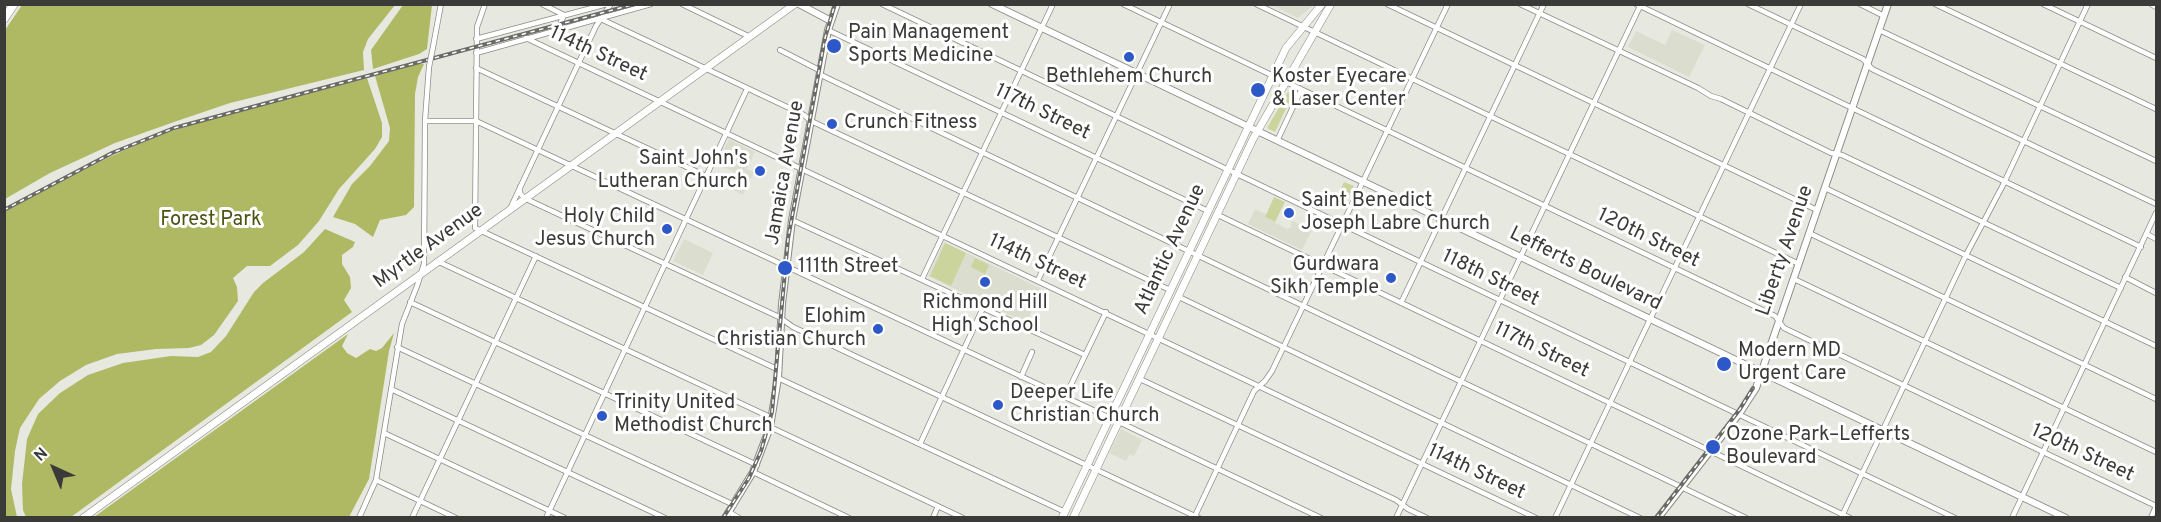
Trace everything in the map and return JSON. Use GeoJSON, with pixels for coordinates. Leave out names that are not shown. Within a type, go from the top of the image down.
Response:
{"type":"FeatureCollection","features":[{"type":"Feature","properties":{"kind":"highway"},"geometry":{"type":"LineString","coordinates":[[4,10],[8,4]]}},
{"type":"Feature","properties":{"kind":"highway"},"geometry":{"type":"LineString","coordinates":[[4,19],[14,4]]}},
{"type":"Feature","properties":{"kind":"main road","name":"Myrtle Avenue"},"geometry":{"type":"LineString","coordinates":[[83,518],[524,198],[797,4]]}},
{"type":"Feature","properties":{"kind":"main road","name":"Atlantic Avenue"},"geometry":{"type":"LineString","coordinates":[[1063,514],[1272,76],[1288,45],[1322,4]]}},
{"type":"Feature","properties":{"kind":"main road","name":"Atlantic Avenue"},"geometry":{"type":"LineString","coordinates":[[1075,517],[1237,174],[1258,132],[1331,4]]}},
{"type":"Feature","properties":{"kind":"street"},"geometry":{"type":"LineString","coordinates":[[358,518],[376,480],[402,324],[424,264],[425,121],[429,67],[441,4]]}},
{"type":"Feature","properties":{"kind":"street"},"geometry":{"type":"LineString","coordinates":[[485,4],[480,15],[476,39],[475,228],[779,370]]}},
{"type":"Feature","properties":{"kind":"street"},"geometry":{"type":"LineString","coordinates":[[542,4],[564,15]]}},
{"type":"Feature","properties":{"kind":"street"},"geometry":{"type":"LineString","coordinates":[[476,39],[607,4]]}},
{"type":"Feature","properties":{"kind":"street"},"geometry":{"type":"LineString","coordinates":[[510,209],[596,26],[611,4]]}},
{"type":"Feature","properties":{"kind":"street"},"geometry":{"type":"LineString","coordinates":[[476,53],[651,4]]}},
{"type":"Feature","properties":{"kind":"street"},"geometry":{"type":"LineString","coordinates":[[682,4],[750,37]]}},
{"type":"Feature","properties":{"kind":"street"},"geometry":{"type":"LineString","coordinates":[[797,4],[831,21]]}},
{"type":"Feature","properties":{"kind":"street","name":"Jamaica Avenue"},"geometry":{"type":"LineString","coordinates":[[727,515],[757,465],[772,418],[779,370],[781,321],[792,220],[828,30],[837,4]]}},
{"type":"Feature","properties":{"kind":"street","name":"118th Street"},"geometry":{"type":"LineString","coordinates":[[882,4],[1956,518]]}},
{"type":"Feature","properties":{"kind":"street","name":"Lefferts Boulevard"},"geometry":{"type":"LineString","coordinates":[[992,4],[2066,518]]}},
{"type":"Feature","properties":{"kind":"street"},"geometry":{"type":"LineString","coordinates":[[921,279],[1053,4]]}},
{"type":"Feature","properties":{"kind":"street","name":"120th Street"},"geometry":{"type":"LineString","coordinates":[[1123,4],[1776,316],[1784,328],[2157,506]]}},
{"type":"Feature","properties":{"kind":"street"},"geometry":{"type":"LineString","coordinates":[[1038,280],[1170,4]]}},
{"type":"Feature","properties":{"kind":"street"},"geometry":{"type":"LineString","coordinates":[[1256,4],[1799,264]]}},
{"type":"Feature","properties":{"kind":"street"},"geometry":{"type":"LineString","coordinates":[[1388,4],[1817,210]]}},
{"type":"Feature","properties":{"kind":"street"},"geometry":{"type":"LineString","coordinates":[[520,186],[520,194],[524,198],[1196,517],[1254,391],[1269,377],[1284,347],[1448,4]]}},
{"type":"Feature","properties":{"kind":"street"},"geometry":{"type":"LineString","coordinates":[[1520,4],[2121,288]]}},
{"type":"Feature","properties":{"kind":"street"},"geometry":{"type":"LineString","coordinates":[[1401,303],[1544,4]]}},
{"type":"Feature","properties":{"kind":"street"},"geometry":{"type":"LineString","coordinates":[[1748,4],[1863,59],[1872,69],[2157,204]]}},
{"type":"Feature","properties":{"kind":"street"},"geometry":{"type":"LineString","coordinates":[[1555,518],[1801,4]]}},
{"type":"Feature","properties":{"kind":"street"},"geometry":{"type":"LineString","coordinates":[[1860,4],[1884,16]]}},
{"type":"Feature","properties":{"kind":"street","name":"Liberty Avenue"},"geometry":{"type":"LineString","coordinates":[[1658,518],[1752,397],[1888,4]]}},
{"type":"Feature","properties":{"kind":"street"},"geometry":{"type":"LineString","coordinates":[[1935,4],[2157,109]]}},
{"type":"Feature","properties":{"kind":"street"},"geometry":{"type":"LineString","coordinates":[[2043,4],[2157,58]]}},
{"type":"Feature","properties":{"kind":"street"},"geometry":{"type":"LineString","coordinates":[[1842,516],[1966,255],[2005,182],[2088,4]]}},
{"type":"Feature","properties":{"kind":"street"},"geometry":{"type":"LineString","coordinates":[[2151,4],[2157,7]]}},
{"type":"Feature","properties":{"kind":"street"},"geometry":{"type":"LineString","coordinates":[[1396,518],[1639,5],[2140,247]]}},
{"type":"Feature","properties":{"kind":"street"},"geometry":{"type":"LineString","coordinates":[[558,29],[564,15]]}},
{"type":"Feature","properties":{"kind":"street"},"geometry":{"type":"LineString","coordinates":[[601,19],[1170,290]]}},
{"type":"Feature","properties":{"kind":"street","name":"117th Street"},"geometry":{"type":"LineString","coordinates":[[828,30],[1208,211]]}},
{"type":"Feature","properties":{"kind":"street"},"geometry":{"type":"LineString","coordinates":[[1879,30],[2157,160]]}},
{"type":"Feature","properties":{"kind":"street","name":"114th Street"},"geometry":{"type":"LineString","coordinates":[[526,38],[1536,518]]}},
{"type":"Feature","properties":{"kind":"street"},"geometry":{"type":"LineString","coordinates":[[780,50],[821,73],[982,152],[1746,518]]}},
{"type":"Feature","properties":{"kind":"street"},"geometry":{"type":"LineString","coordinates":[[476,68],[706,176]]}},
{"type":"Feature","properties":{"kind":"street"},"geometry":{"type":"LineString","coordinates":[[546,518],[747,89]]}},
{"type":"Feature","properties":{"kind":"street"},"geometry":{"type":"LineString","coordinates":[[1277,141],[1301,90]]}},
{"type":"Feature","properties":{"kind":"street"},"geometry":{"type":"LineString","coordinates":[[425,121],[476,121],[1110,418]]}},
{"type":"Feature","properties":{"kind":"street"},"geometry":{"type":"LineString","coordinates":[[1825,188],[2157,346]]}},
{"type":"Feature","properties":{"kind":"street"},"geometry":{"type":"LineString","coordinates":[[2012,518],[2157,213]]}},
{"type":"Feature","properties":{"kind":"street","name":"117th Street"},"geometry":{"type":"LineString","coordinates":[[1218,215],[1850,518]]}},
{"type":"Feature","properties":{"kind":"street"},"geometry":{"type":"LineString","coordinates":[[792,220],[1085,355]]}},
{"type":"Feature","properties":{"kind":"street"},"geometry":{"type":"LineString","coordinates":[[1809,233],[2157,399]]}},
{"type":"Feature","properties":{"kind":"street"},"geometry":{"type":"LineString","coordinates":[[2146,234],[2157,239]]}},
{"type":"Feature","properties":{"kind":"street"},"geometry":{"type":"LineString","coordinates":[[412,518],[536,256]]}},
{"type":"Feature","properties":{"kind":"street"},"geometry":{"type":"LineString","coordinates":[[437,261],[772,418]]}},
{"type":"Feature","properties":{"kind":"street"},"geometry":{"type":"LineString","coordinates":[[2125,277],[2157,293]]}},
{"type":"Feature","properties":{"kind":"street"},"geometry":{"type":"LineString","coordinates":[[1794,279],[2157,452]]}},
{"type":"Feature","properties":{"kind":"street"},"geometry":{"type":"LineString","coordinates":[[1179,297],[1640,518]]}},
{"type":"Feature","properties":{"kind":"street"},"geometry":{"type":"LineString","coordinates":[[410,302],[757,465]]}},
{"type":"Feature","properties":{"kind":"street"},"geometry":{"type":"LineString","coordinates":[[920,444],[983,308]]}},
{"type":"Feature","properties":{"kind":"street"},"geometry":{"type":"LineString","coordinates":[[1065,397],[1106,312]]}},
{"type":"Feature","properties":{"kind":"street"},"geometry":{"type":"LineString","coordinates":[[397,347],[734,505]]}},
{"type":"Feature","properties":{"kind":"street"},"geometry":{"type":"LineString","coordinates":[[1021,377],[1032,352]]}},
{"type":"Feature","properties":{"kind":"street"},"geometry":{"type":"LineString","coordinates":[[778,378],[1063,514]]}},
{"type":"Feature","properties":{"kind":"street"},"geometry":{"type":"LineString","coordinates":[[1140,379],[1396,500],[1427,518]]}},
{"type":"Feature","properties":{"kind":"street"},"geometry":{"type":"LineString","coordinates":[[391,389],[665,518]]}},
{"type":"Feature","properties":{"kind":"street"},"geometry":{"type":"LineString","coordinates":[[1119,422],[1321,518]]}},
{"type":"Feature","properties":{"kind":"street"},"geometry":{"type":"LineString","coordinates":[[770,427],[963,518]]}},
{"type":"Feature","properties":{"kind":"street"},"geometry":{"type":"LineString","coordinates":[[384,432],[565,518]]}},
{"type":"Feature","properties":{"kind":"street"},"geometry":{"type":"LineString","coordinates":[[753,472],[849,518]]}},
{"type":"Feature","properties":{"kind":"street"},"geometry":{"type":"LineString","coordinates":[[376,480],[456,518]]}},
{"type":"Feature","properties":{"kind":"street"},"geometry":{"type":"LineString","coordinates":[[933,518],[938,506]]}},
{"type":"Feature","properties":{"kind":"street"},"geometry":{"type":"LineString","coordinates":[[2151,518],[2157,506]]}},
{"type":"Feature","properties":{"kind":"street"},"geometry":{"type":"LineString","coordinates":[[727,515],[739,518]]}},
{"type":"Feature","properties":{"kind":"shaded area"},"geometry":{"type":"Polygon","coordinates":[[[1275,4],[1314,5],[1298,18],[1274,6],[1275,4]]]}},
{"type":"Feature","properties":{"kind":"shaded area"},"geometry":{"type":"Polygon","coordinates":[[[1672,30],[1705,45],[1689,77],[1628,47],[1636,31],[1665,45],[1672,30]]]}},
{"type":"Feature","properties":{"kind":"shaded area"},"geometry":{"type":"Polygon","coordinates":[[[729,139],[755,152],[747,169],[754,172],[743,195],[727,187],[734,172],[717,164],[729,139]]]}},
{"type":"Feature","properties":{"kind":"shaded area"},"geometry":{"type":"Polygon","coordinates":[[[1255,209],[1287,229],[1291,227],[1292,221],[1312,230],[1302,250],[1248,224],[1255,209]]]}},
{"type":"Feature","properties":{"kind":"shaded area"},"geometry":{"type":"Polygon","coordinates":[[[684,239],[713,253],[703,275],[673,261],[684,239]]]}},
{"type":"Feature","properties":{"kind":"shaded area","name":"Richmond Hill High School"},"geometry":{"type":"Polygon","coordinates":[[[944,242],[1042,289],[1026,323],[928,276],[944,242]]]}},
{"type":"Feature","properties":{"kind":"shaded area"},"geometry":{"type":"Polygon","coordinates":[[[1121,429],[1142,440],[1134,456],[1130,454],[1126,461],[1109,453],[1121,429]]]}},
{"type":"Feature","properties":{"kind":"green space"},"geometry":{"type":"Polygon","coordinates":[[[22,5],[395,5],[368,39],[363,52],[364,70],[230,103],[115,143],[50,173],[5,199],[5,30],[22,5]]]}},
{"type":"Feature","properties":{"kind":"green space"},"geometry":{"type":"Polygon","coordinates":[[[403,5],[432,5],[427,49],[419,54],[373,69],[371,50],[403,5]]]}},
{"type":"Feature","properties":{"kind":"green space"},"geometry":{"type":"Polygon","coordinates":[[[415,64],[424,64],[418,77],[415,94],[414,207],[406,215],[380,220],[373,237],[355,224],[333,217],[352,184],[370,166],[389,141],[390,128],[375,76],[415,64]]]}},
{"type":"Feature","properties":{"kind":"green space","name":"Forest Park"},"geometry":{"type":"Polygon","coordinates":[[[367,78],[382,123],[382,137],[375,149],[339,189],[319,221],[298,245],[270,266],[247,266],[233,278],[237,287],[238,301],[214,335],[201,345],[117,354],[86,365],[60,381],[39,399],[20,428],[15,451],[11,489],[17,517],[5,517],[5,211],[107,158],[164,133],[276,100],[367,78]]]}},
{"type":"Feature","properties":{"kind":"green space"},"geometry":{"type":"Polygon","coordinates":[[[1288,92],[1293,94],[1275,132],[1267,128],[1288,92]]]}},
{"type":"Feature","properties":{"kind":"green space"},"geometry":{"type":"Polygon","coordinates":[[[738,172],[749,180],[746,187],[743,185],[741,190],[731,185],[738,172]]]}},
{"type":"Feature","properties":{"kind":"green space"},"geometry":{"type":"Polygon","coordinates":[[[1344,182],[1354,186],[1346,201],[1337,197],[1344,182]]]}},
{"type":"Feature","properties":{"kind":"green space"},"geometry":{"type":"Polygon","coordinates":[[[1274,197],[1285,202],[1275,222],[1265,217],[1274,197]]]}},
{"type":"Feature","properties":{"kind":"green space"},"geometry":{"type":"Polygon","coordinates":[[[325,229],[355,242],[353,247],[342,255],[342,264],[350,277],[351,288],[344,300],[352,312],[71,517],[26,517],[23,510],[22,484],[27,439],[38,414],[60,393],[88,375],[123,363],[171,356],[198,357],[211,352],[226,336],[254,292],[304,252],[325,229]]]}},
{"type":"Feature","properties":{"kind":"green space"},"geometry":{"type":"Polygon","coordinates":[[[945,243],[966,253],[951,286],[930,276],[945,243]]]}},
{"type":"Feature","properties":{"kind":"green space"},"geometry":{"type":"Polygon","coordinates":[[[975,258],[989,265],[985,274],[971,267],[975,258]]]}},
{"type":"Feature","properties":{"kind":"green space"},"geometry":{"type":"Polygon","coordinates":[[[394,333],[389,351],[369,479],[349,517],[94,517],[348,334],[342,346],[347,353],[356,358],[370,349],[376,351],[382,348],[394,333]]]}},
{"type":"Feature","properties":{"kind":"railway"},"geometry":{"type":"LineString","coordinates":[[4,210],[112,153],[174,128],[635,4]]}},
{"type":"Feature","properties":{"kind":"railway"},"geometry":{"type":"LineString","coordinates":[[723,518],[749,478],[761,451],[772,412],[788,239],[825,38],[835,4]]}},
{"type":"Feature","properties":{"kind":"railway"},"geometry":{"type":"LineString","coordinates":[[1656,518],[1740,409],[1753,388]]}},
{"type":"Feature","properties":{"kind":"place","name":"Pain Management Sports Medicine"},"geometry":{"type":"Point","coordinates":[834,46]}},
{"type":"Feature","properties":{"kind":"place","name":"Bethlehem Church"},"geometry":{"type":"Point","coordinates":[1129,57]}},
{"type":"Feature","properties":{"kind":"place","name":"Koster Eyecare & Laser Center"},"geometry":{"type":"Point","coordinates":[1258,90]}},
{"type":"Feature","properties":{"kind":"place","name":"Crunch Fitness"},"geometry":{"type":"Point","coordinates":[832,124]}},
{"type":"Feature","properties":{"kind":"place","name":"Saint John's Lutheran Church"},"geometry":{"type":"Point","coordinates":[760,171]}},
{"type":"Feature","properties":{"kind":"place","name":"Saint Benedict Joseph Labre Church"},"geometry":{"type":"Point","coordinates":[1289,213]}},
{"type":"Feature","properties":{"kind":"place","name":"Holy Child Jesus Church"},"geometry":{"type":"Point","coordinates":[667,229]}},
{"type":"Feature","properties":{"kind":"place","name":"111th Street"},"geometry":{"type":"Point","coordinates":[785,268]}},
{"type":"Feature","properties":{"kind":"place","name":"Gurdwara Sikh Temple"},"geometry":{"type":"Point","coordinates":[1391,278]}},
{"type":"Feature","properties":{"kind":"place","name":"Richmond Hill High School"},"geometry":{"type":"Point","coordinates":[985,282]}},
{"type":"Feature","properties":{"kind":"place","name":"Elohim Christian Church"},"geometry":{"type":"Point","coordinates":[878,329]}},
{"type":"Feature","properties":{"kind":"place","name":"Modern MD Urgent Care"},"geometry":{"type":"Point","coordinates":[1724,364]}},
{"type":"Feature","properties":{"kind":"place","name":"Deeper Life Christian Church"},"geometry":{"type":"Point","coordinates":[998,405]}},
{"type":"Feature","properties":{"kind":"place","name":"Trinity United Methodist Church"},"geometry":{"type":"Point","coordinates":[602,416]}},
{"type":"Feature","properties":{"kind":"place","name":"Ozone Park–Lefferts Boulevard"},"geometry":{"type":"Point","coordinates":[1713,447]}}]}
